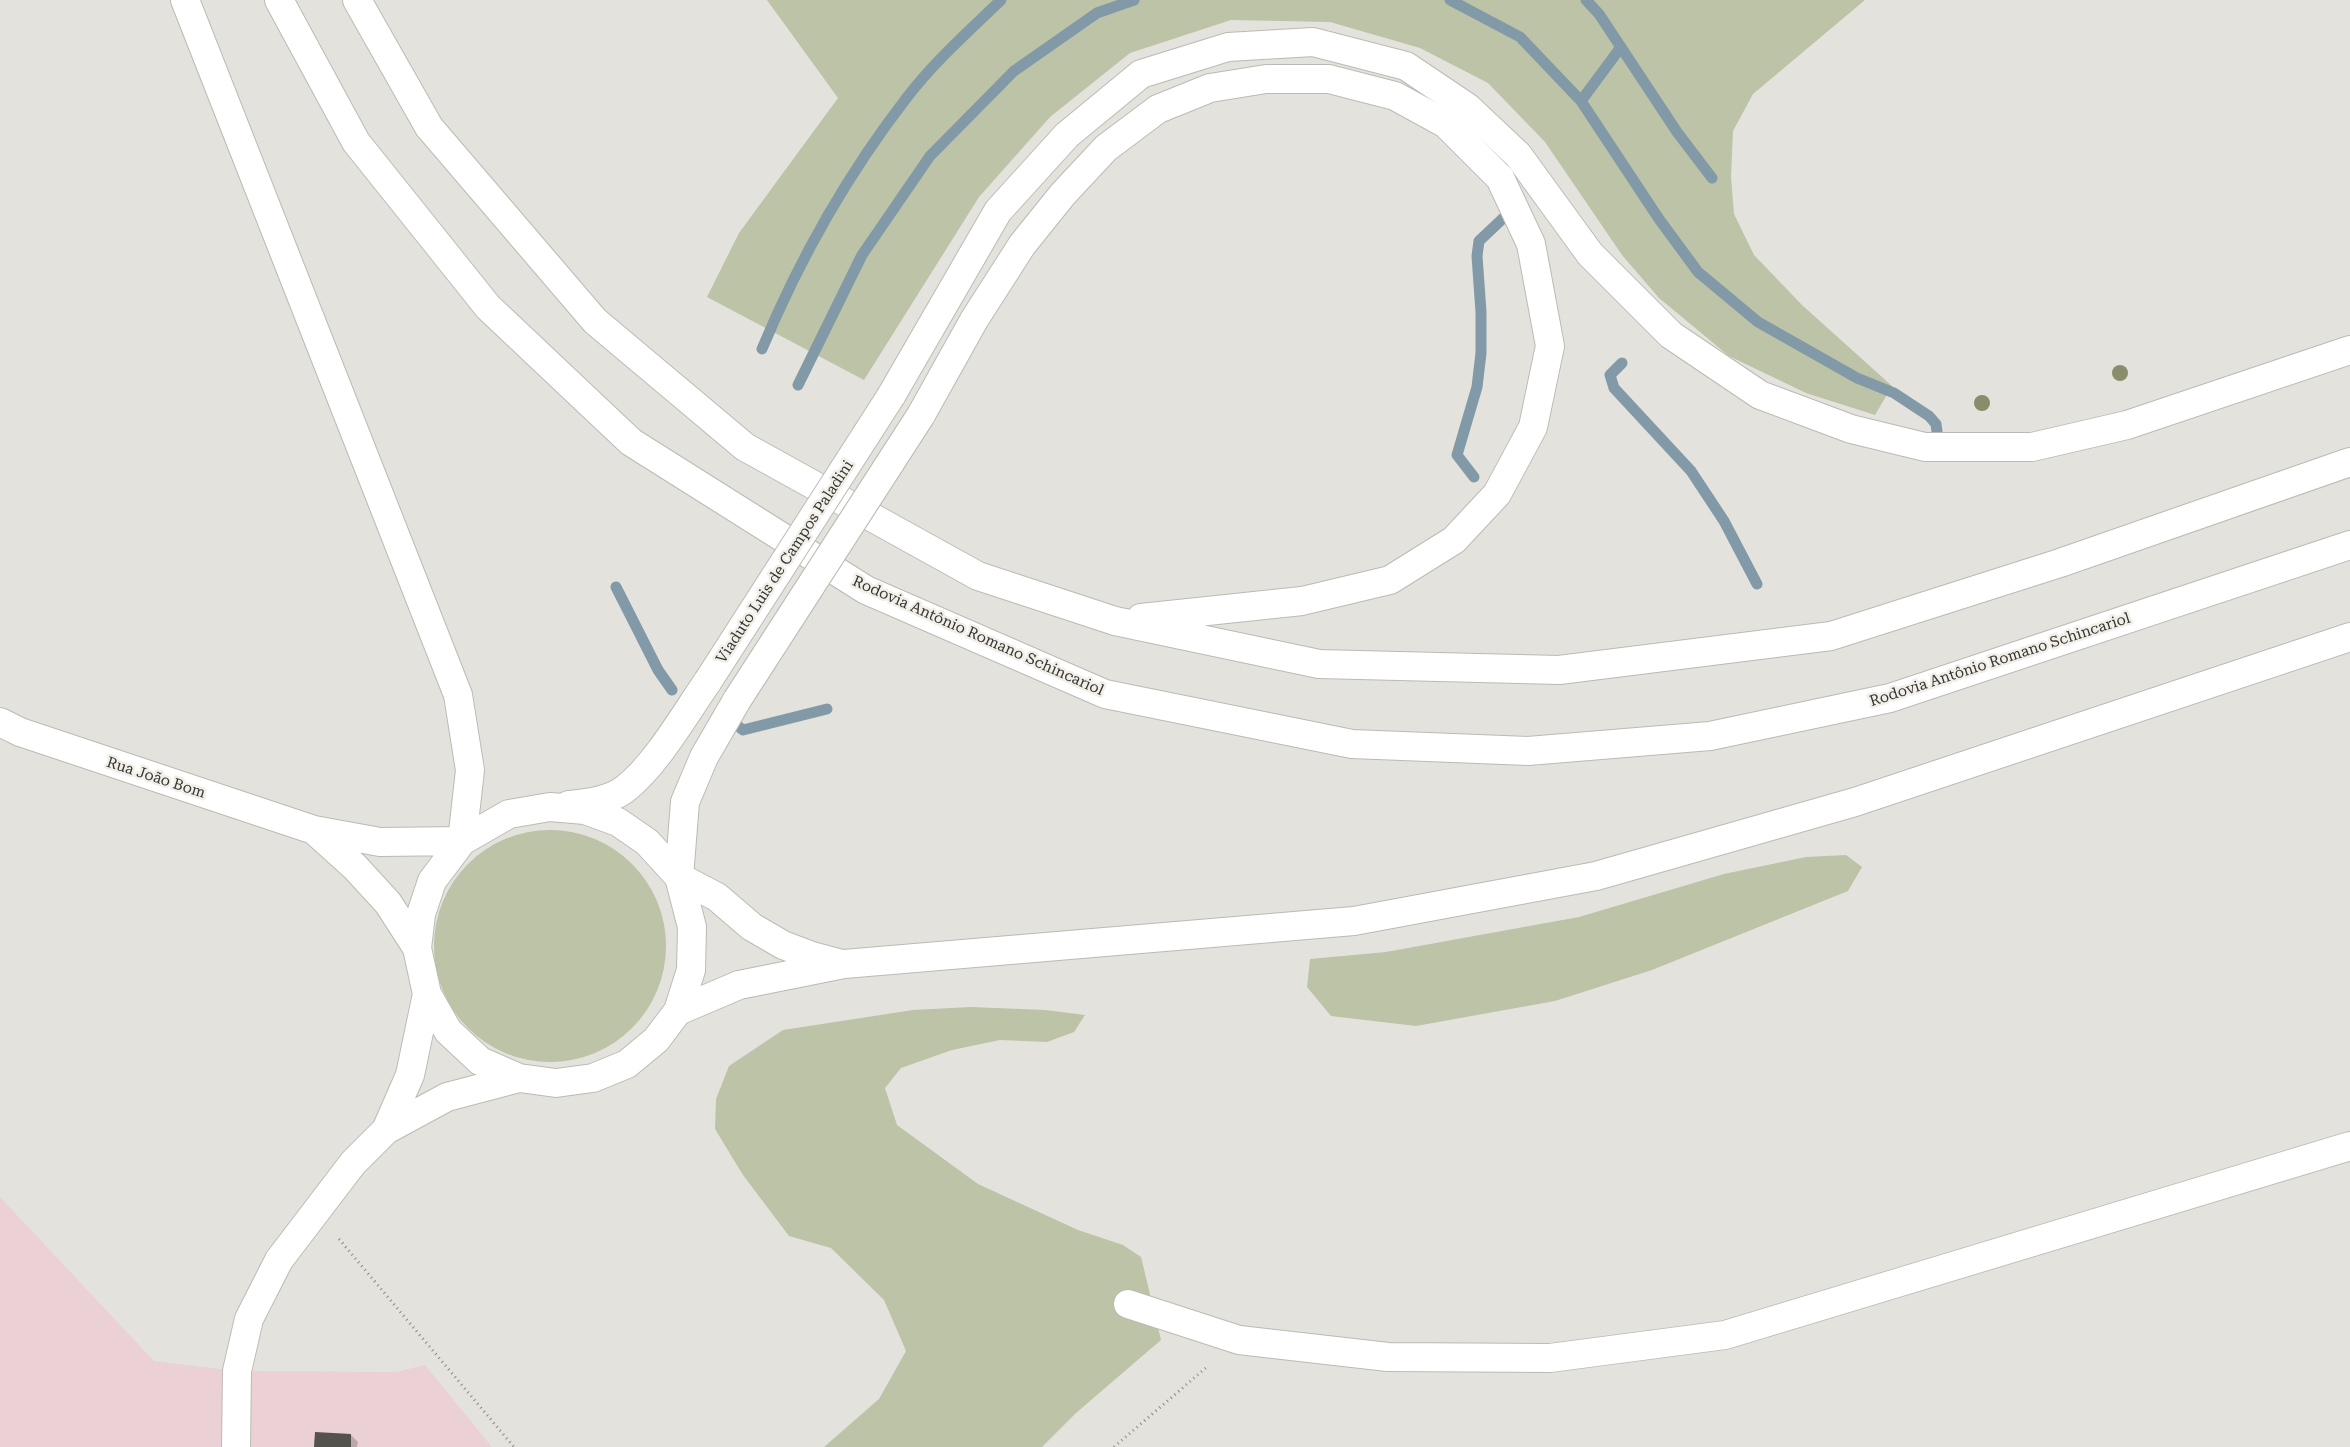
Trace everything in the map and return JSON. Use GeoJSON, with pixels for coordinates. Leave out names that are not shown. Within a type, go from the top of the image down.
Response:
{"type":"FeatureCollection","features":[{"type":"Feature","properties":{"kind":"main road"},"geometry":{"type":"LineString","coordinates":[[185,0],[458,696],[470,770],[462,841]]}},
{"type":"Feature","properties":{"kind":"main road","name":"Rodovia Antônio Romano Schincariol"},"geometry":{"type":"LineString","coordinates":[[279,0],[356,142],[482,300],[632,442],[866,590],[1105,694],[1352,744],[1528,751],[1710,736],[1890,698],[2350,545]]}},
{"type":"Feature","properties":{"kind":"main road"},"geometry":{"type":"LineString","coordinates":[[357,0],[429,127],[595,321],[745,447],[978,576],[1115,621],[1319,664],[1559,670],[1831,636],[2060,562],[2350,462]]}},
{"type":"Feature","properties":{"kind":"main road","name":"Viaduto Luis de Campos Paladini"},"geometry":{"type":"LineString","coordinates":[[550,807],[595,802],[624,790],[651,762],[708,681],[891,396],[998,211],[1067,135],[1141,74],[1228,48],[1312,42],[1406,66],[1467,107],[1518,155],[1590,254],[1671,335],[1760,395],[1851,429],[1925,447],[2032,447],[2127,425],[2350,350]]}},
{"type":"Feature","properties":{"kind":"main road"},"geometry":{"type":"LineString","coordinates":[[844,964],[812,956],[783,945],[752,927],[717,898],[679,877],[647,842],[618,822],[585,810],[550,807],[509,814],[462,841],[432,881],[421,914],[417,948],[427,994],[448,1031],[480,1061],[519,1078],[556,1084],[593,1078],[627,1064],[656,1040],[678,1010],[691,970],[692,927],[679,877],[685,802],[704,757],[737,700],[921,415],[974,320],[1022,245],[1063,194],[1106,148],[1158,109],[1210,88],[1266,79],[1329,79],[1396,96],[1446,124],[1500,178],[1530,244],[1550,346],[1533,427],[1497,494],[1454,540],[1390,580],[1302,600],[1115,621]]}},
{"type":"Feature","properties":{"kind":"main road"},"geometry":{"type":"LineString","coordinates":[[2298,479],[2350,455]]}},
{"type":"Feature","properties":{"kind":"main road"},"geometry":{"type":"LineString","coordinates":[[678,1010],[739,985],[844,964],[1354,921],[1596,876],[1855,802],[2350,637]]}},
{"type":"Feature","properties":{"kind":"main road","name":"Rua João Bom"},"geometry":{"type":"LineString","coordinates":[[0,722],[20,732],[314,830],[380,842],[462,841]]}},
{"type":"Feature","properties":{"kind":"main road"},"geometry":{"type":"LineString","coordinates":[[314,830],[355,867],[388,903],[417,948]]}},
{"type":"Feature","properties":{"kind":"main road"},"geometry":{"type":"LineString","coordinates":[[386,1130],[410,1075],[427,994]]}},
{"type":"Feature","properties":{"kind":"main road"},"geometry":{"type":"LineString","coordinates":[[236,1447],[237,1371],[249,1319],[279,1260],[353,1163],[386,1130],[446,1097],[519,1078]]}},
{"type":"Feature","properties":{"kind":"main road"},"geometry":{"type":"LineString","coordinates":[[1128,1304],[1239,1340],[1388,1357],[1550,1358],[1725,1335],[2350,1146]]}},
{"type":"Feature","properties":{"kind":"path"},"geometry":{"type":"LineString","coordinates":[[316,1212],[514,1447]]}},
{"type":"Feature","properties":{"kind":"path"},"geometry":{"type":"LineString","coordinates":[[1114,1447],[1239,1340]]}},
{"type":"Feature","properties":{"kind":"shaded area"},"geometry":{"type":"Polygon","coordinates":[[[0,1197],[154,1361],[237,1371],[396,1372],[425,1365],[492,1447],[0,1447],[0,1197]]]}},
{"type":"Feature","properties":{"kind":"green space"},"geometry":{"type":"Polygon","coordinates":[[[767,0],[1865,0],[1753,94],[1733,131],[1731,177],[1734,214],[1754,255],[1802,305],[1892,386],[1875,415],[1806,393],[1729,356],[1659,298],[1622,255],[1545,142],[1488,83],[1420,48],[1330,22],[1231,20],[1130,53],[1050,117],[979,197],[864,380],[707,297],[739,233],[838,98],[767,0]]]}},
{"type":"Feature","properties":{"kind":"green space"},"geometry":{"type":"Polygon","coordinates":[[[550,830],[584,835],[594,839],[614,850],[632,864],[646,882],[657,902],[661,912],[666,946],[661,980],[657,990],[646,1010],[632,1028],[614,1042],[594,1053],[584,1057],[550,1062],[516,1057],[506,1053],[486,1042],[468,1028],[454,1010],[443,990],[439,980],[434,946],[439,912],[443,902],[454,882],[468,864],[486,850],[506,839],[516,835],[550,830]]]}},
{"type":"Feature","properties":{"kind":"green space"},"geometry":{"type":"Polygon","coordinates":[[[1846,855],[1862,867],[1848,891],[1652,970],[1555,1001],[1416,1026],[1331,1016],[1307,987],[1310,959],[1386,952],[1579,917],[1724,874],[1806,857],[1846,855]]]}},
{"type":"Feature","properties":{"kind":"green space"},"geometry":{"type":"Polygon","coordinates":[[[971,1007],[1045,1010],[1085,1015],[1074,1032],[1047,1042],[1000,1040],[952,1050],[901,1068],[885,1088],[897,1125],[978,1184],[1078,1230],[1123,1245],[1141,1257],[1161,1340],[1076,1413],[1042,1447],[824,1447],[879,1399],[906,1351],[884,1300],[831,1248],[789,1236],[743,1175],[715,1129],[716,1099],[729,1066],[783,1030],[913,1010],[971,1007]]]}},
{"type":"Feature","properties":{"kind":"building"},"geometry":{"type":"Polygon","coordinates":[[[315,1432],[351,1434],[351,1447],[314,1447],[315,1432]]]}},
{"type":"Feature","properties":{"kind":"waterway"},"geometry":{"type":"LineString","coordinates":[[762,349],[776,316],[809,250],[846,186],[886,125],[929,71],[1001,0]]}},
{"type":"Feature","properties":{"kind":"waterway"},"geometry":{"type":"LineString","coordinates":[[798,385],[862,255],[930,156],[1014,71],[1097,13],[1134,0]]}},
{"type":"Feature","properties":{"kind":"waterway"},"geometry":{"type":"LineString","coordinates":[[1450,0],[1520,37],[1581,101],[1659,219],[1698,272],[1758,322],[1857,378],[1894,393],[1929,416],[1936,424],[1939,447]]}},
{"type":"Feature","properties":{"kind":"waterway"},"geometry":{"type":"LineString","coordinates":[[1586,0],[1599,14],[1677,132],[1712,178]]}},
{"type":"Feature","properties":{"kind":"waterway"},"geometry":{"type":"LineString","coordinates":[[1581,101],[1621,47]]}},
{"type":"Feature","properties":{"kind":"waterway"},"geometry":{"type":"LineString","coordinates":[[1474,477],[1457,455],[1477,387],[1481,353],[1481,312],[1477,256],[1479,241],[1514,208]]}},
{"type":"Feature","properties":{"kind":"waterway"},"geometry":{"type":"LineString","coordinates":[[1622,363],[1610,375],[1614,388],[1691,471],[1724,521],[1757,584]]}},
{"type":"Feature","properties":{"kind":"waterway"},"geometry":{"type":"LineString","coordinates":[[616,587],[658,670],[672,690]]}},
{"type":"Feature","properties":{"kind":"waterway"},"geometry":{"type":"LineString","coordinates":[[734,723],[743,730],[827,709]]}}]}
